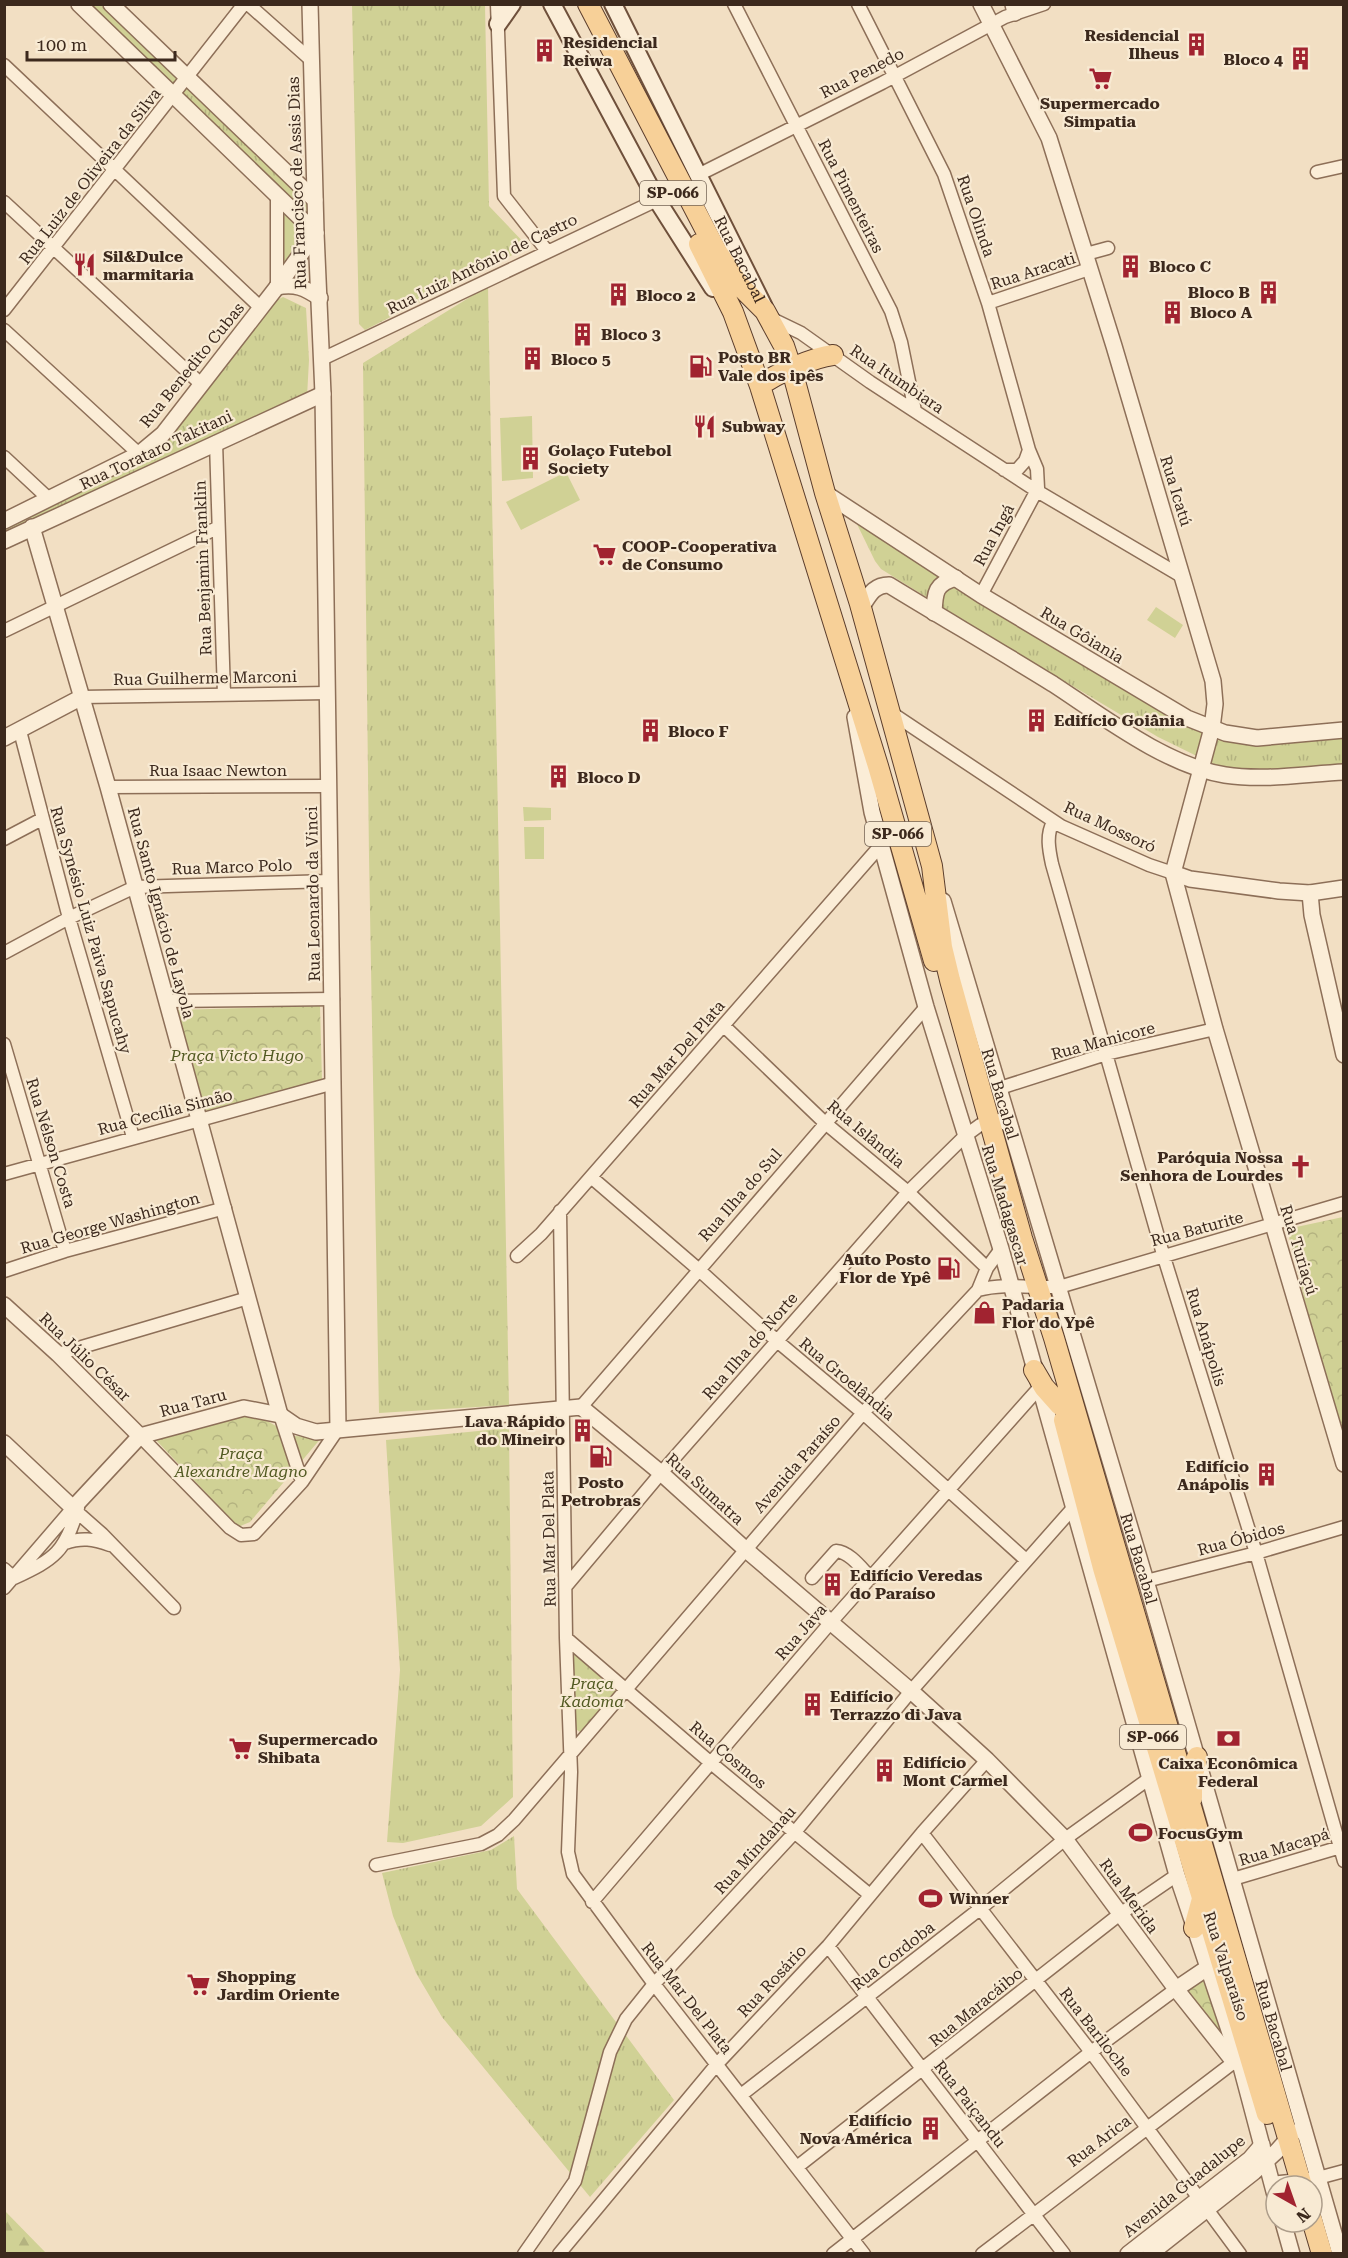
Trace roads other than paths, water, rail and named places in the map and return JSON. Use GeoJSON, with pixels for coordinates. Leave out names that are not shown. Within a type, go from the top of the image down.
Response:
{"type":"FeatureCollection","features":[{"type":"Feature","properties":{"kind":"main road"},"geometry":{"type":"LineString","coordinates":[[498,24],[512,4]]}},
{"type":"Feature","properties":{"kind":"main road"},"geometry":{"type":"LineString","coordinates":[[552,4],[657,200],[716,292],[733,312]]}},
{"type":"Feature","properties":{"kind":"main road","name":"SP-066"},"geometry":{"type":"LineString","coordinates":[[576,4],[733,312],[760,386],[878,766],[979,1128],[1195,1825],[1221,1961]]}},
{"type":"Feature","properties":{"kind":"main road","name":"SP-066"},"geometry":{"type":"LineString","coordinates":[[588,4],[717,252],[739,285],[767,315],[784,346],[904,759],[932,866],[942,948],[979,1128]]}},
{"type":"Feature","properties":{"kind":"main road","name":"Rua Bacabal"},"geometry":{"type":"LineString","coordinates":[[614,4],[753,282],[767,315]]}},
{"type":"Feature","properties":{"kind":"main road"},"geometry":{"type":"LineString","coordinates":[[760,386],[774,376],[813,359],[833,355]]}},
{"type":"Feature","properties":{"kind":"main road"},"geometry":{"type":"LineString","coordinates":[[878,766],[893,765],[904,759]]}},
{"type":"Feature","properties":{"kind":"main road","name":"SP-066"},"geometry":{"type":"LineString","coordinates":[[1027,1284],[1158,1777],[1202,1899],[1273,2150],[1289,2174]]}},
{"type":"Feature","properties":{"kind":"main road"},"geometry":{"type":"LineString","coordinates":[[1036,1379],[1060,1405]]}},
{"type":"Feature","properties":{"kind":"main road"},"geometry":{"type":"LineString","coordinates":[[1141,1744],[1158,1777]]}},
{"type":"Feature","properties":{"kind":"main road"},"geometry":{"type":"LineString","coordinates":[[1195,1825],[1192,1779],[1197,1757]]}},
{"type":"Feature","properties":{"kind":"main road"},"geometry":{"type":"LineString","coordinates":[[1194,1928],[1202,1899]]}},
{"type":"Feature","properties":{"kind":"main road"},"geometry":{"type":"LineString","coordinates":[[1302,2234],[1308,2253]]}},
{"type":"Feature","properties":{"kind":"main road"},"geometry":{"type":"LineString","coordinates":[[1316,2234],[1322,2253]]}},
{"type":"Feature","properties":{"kind":"street"},"geometry":{"type":"LineString","coordinates":[[79,4],[316,232]]}},
{"type":"Feature","properties":{"kind":"street"},"geometry":{"type":"LineString","coordinates":[[111,4],[315,200]]}},
{"type":"Feature","properties":{"kind":"street"},"geometry":{"type":"LineString","coordinates":[[246,4],[311,60]]}},
{"type":"Feature","properties":{"kind":"street","name":"Rua Luiz de Oliveira da Silva"},"geometry":{"type":"LineString","coordinates":[[4,310],[246,4]]}},
{"type":"Feature","properties":{"kind":"street","name":"Rua Francisco de Assis Dias"},"geometry":{"type":"LineString","coordinates":[[310,4],[322,359]]}},
{"type":"Feature","properties":{"kind":"street"},"geometry":{"type":"LineString","coordinates":[[497,4],[504,196],[547,252]]}},
{"type":"Feature","properties":{"kind":"street","name":"Rua Pimenteiras"},"geometry":{"type":"LineString","coordinates":[[734,4],[891,311],[903,351],[915,411]]}},
{"type":"Feature","properties":{"kind":"street","name":"Rua Olinda"},"geometry":{"type":"LineString","coordinates":[[858,4],[944,174],[988,303],[1029,450],[1038,474],[1037,491]]}},
{"type":"Feature","properties":{"kind":"street","name":"Rua Icatú"},"geometry":{"type":"LineString","coordinates":[[981,4],[1043,124],[1086,254],[1213,681],[1215,704],[1212,728],[1173,873]]}},
{"type":"Feature","properties":{"kind":"street","name":"Rua Penedo"},"geometry":{"type":"LineString","coordinates":[[698,175],[992,25],[1014,9],[1044,4]]}},
{"type":"Feature","properties":{"kind":"street"},"geometry":{"type":"LineString","coordinates":[[4,65],[261,308]]}},
{"type":"Feature","properties":{"kind":"street"},"geometry":{"type":"LineString","coordinates":[[1317,172],[1344,166]]}},
{"type":"Feature","properties":{"kind":"street"},"geometry":{"type":"LineString","coordinates":[[277,196],[277,288],[294,285],[305,288],[320,298]]}},
{"type":"Feature","properties":{"kind":"street","name":"Rua Luiz Antônio de Castro"},"geometry":{"type":"LineString","coordinates":[[322,359],[657,200]]}},
{"type":"Feature","properties":{"kind":"street"},"geometry":{"type":"LineString","coordinates":[[4,202],[201,384]]}},
{"type":"Feature","properties":{"kind":"street","name":"Rua Benedito Cubas"},"geometry":{"type":"LineString","coordinates":[[4,521],[139,454],[163,434],[277,288],[316,232]]}},
{"type":"Feature","properties":{"kind":"street"},"geometry":{"type":"LineString","coordinates":[[1086,254],[1108,248]]}},
{"type":"Feature","properties":{"kind":"street","name":"Rua Aracati"},"geometry":{"type":"LineString","coordinates":[[988,303],[1089,269]]}},
{"type":"Feature","properties":{"kind":"street","name":"Rua Itumbiara"},"geometry":{"type":"LineString","coordinates":[[767,315],[801,333],[1037,491]]}},
{"type":"Feature","properties":{"kind":"street"},"geometry":{"type":"LineString","coordinates":[[4,330],[139,454]]}},
{"type":"Feature","properties":{"kind":"street","name":"Rua Leonardo da Vinci"},"geometry":{"type":"LineString","coordinates":[[322,359],[338,1429]]}},
{"type":"Feature","properties":{"kind":"street","name":"Rua Torataro Takitani"},"geometry":{"type":"LineString","coordinates":[[4,541],[323,394]]}},
{"type":"Feature","properties":{"kind":"street","name":"Rua Benjamin Franklin"},"geometry":{"type":"LineString","coordinates":[[216,442],[224,694]]}},
{"type":"Feature","properties":{"kind":"street"},"geometry":{"type":"LineString","coordinates":[[1004,470],[1017,470],[1025,461],[1029,450]]}},
{"type":"Feature","properties":{"kind":"street"},"geometry":{"type":"LineString","coordinates":[[4,457],[49,499]]}},
{"type":"Feature","properties":{"kind":"street"},"geometry":{"type":"LineString","coordinates":[[71,489],[78,506]]}},
{"type":"Feature","properties":{"kind":"street"},"geometry":{"type":"LineString","coordinates":[[1037,491],[1183,577]]}},
{"type":"Feature","properties":{"kind":"street","name":"Rua Ingá"},"geometry":{"type":"LineString","coordinates":[[981,595],[1037,491]]}},
{"type":"Feature","properties":{"kind":"street","name":"Rua Gôiania"},"geometry":{"type":"LineString","coordinates":[[825,493],[981,595],[1171,709],[1212,728],[1257,738],[1344,729]]}},
{"type":"Feature","properties":{"kind":"street","name":"Rua Santo Ignácio de Layola"},"geometry":{"type":"LineString","coordinates":[[32,527],[108,787],[280,1415]]}},
{"type":"Feature","properties":{"kind":"street"},"geometry":{"type":"LineString","coordinates":[[4,630],[217,528]]}},
{"type":"Feature","properties":{"kind":"street"},"geometry":{"type":"LineString","coordinates":[[934,613],[936,592],[939,586],[956,578]]}},
{"type":"Feature","properties":{"kind":"street"},"geometry":{"type":"LineString","coordinates":[[861,608],[874,588],[889,585],[1146,743],[1200,769],[1226,775],[1258,777],[1344,772]]}},
{"type":"Feature","properties":{"kind":"street","name":"Rua Madagascar"},"geometry":{"type":"LineString","coordinates":[[848,673],[872,812],[881,845],[926,1006],[979,1128],[980,1177],[1001,1249],[1027,1284],[1036,1379],[1141,1744]]}},
{"type":"Feature","properties":{"kind":"street","name":"Rua Guilherme Marconi"},"geometry":{"type":"LineString","coordinates":[[82,697],[327,693]]}},
{"type":"Feature","properties":{"kind":"street"},"geometry":{"type":"LineString","coordinates":[[4,738],[82,697]]}},
{"type":"Feature","properties":{"kind":"street","name":"Rua Mossoró"},"geometry":{"type":"LineString","coordinates":[[890,712],[1053,822],[1086,839],[1149,865],[1190,879],[1228,885],[1310,893],[1344,888]]}},
{"type":"Feature","properties":{"kind":"street","name":"Rua Synésio Luiz Paiva Sapucahy"},"geometry":{"type":"LineString","coordinates":[[20,731],[69,918],[133,1137]]}},
{"type":"Feature","properties":{"kind":"street","name":"Rua Isaac Newton"},"geometry":{"type":"LineString","coordinates":[[108,787],[328,786]]}},
{"type":"Feature","properties":{"kind":"street"},"geometry":{"type":"LineString","coordinates":[[4,839],[42,819]]}},
{"type":"Feature","properties":{"kind":"street","name":"Rua Anápolis"},"geometry":{"type":"LineString","coordinates":[[1053,822],[1049,828],[1052,864],[1163,1254],[1256,1552],[1344,1862]]}},
{"type":"Feature","properties":{"kind":"street","name":"Rua Mar Del Plata"},"geometry":{"type":"LineString","coordinates":[[864,2253],[654,1984],[573,1874],[568,1852],[571,1772],[566,1638],[560,1211],[881,845]]}},
{"type":"Feature","properties":{"kind":"street","name":"Rua Bacabal"},"geometry":{"type":"LineString","coordinates":[[932,866],[1146,1581],[1303,2122],[1295,2174]]}},
{"type":"Feature","properties":{"kind":"street","name":"Rua Turiaçú"},"geometry":{"type":"LineString","coordinates":[[1173,873],[1215,1029],[1344,1464]]}},
{"type":"Feature","properties":{"kind":"street","name":"Rua Marco Polo"},"geometry":{"type":"LineString","coordinates":[[135,886],[330,881]]}},
{"type":"Feature","properties":{"kind":"street"},"geometry":{"type":"LineString","coordinates":[[4,953],[135,886]]}},
{"type":"Feature","properties":{"kind":"street"},"geometry":{"type":"LineString","coordinates":[[1310,893],[1312,915],[1341,1032],[1344,1055]]}},
{"type":"Feature","properties":{"kind":"street"},"geometry":{"type":"LineString","coordinates":[[167,1001],[333,999]]}},
{"type":"Feature","properties":{"kind":"street","name":"Rua Ilha do Sul"},"geometry":{"type":"LineString","coordinates":[[581,1407],[926,1006]]}},
{"type":"Feature","properties":{"kind":"street","name":"Rua Islândia"},"geometry":{"type":"LineString","coordinates":[[724,1026],[824,1122],[908,1192],[987,1268]]}},
{"type":"Feature","properties":{"kind":"street","name":"Rua Manicore"},"geometry":{"type":"LineString","coordinates":[[1000,1088],[1106,1054],[1215,1029]]}},
{"type":"Feature","properties":{"kind":"street","name":"Rua Nélson Costa"},"geometry":{"type":"LineString","coordinates":[[4,1044],[8,1070],[40,1164],[65,1251]]}},
{"type":"Feature","properties":{"kind":"street","name":"Rua Cecília Simão"},"geometry":{"type":"LineString","coordinates":[[4,1174],[200,1118],[334,1083]]}},
{"type":"Feature","properties":{"kind":"street"},"geometry":{"type":"LineString","coordinates":[[979,1128],[999,1120],[1012,1128]]}},
{"type":"Feature","properties":{"kind":"street","name":"Rua Ilha do Norte"},"geometry":{"type":"LineString","coordinates":[[567,1585],[661,1473],[908,1192],[979,1128]]}},
{"type":"Feature","properties":{"kind":"street","name":"Rua Groelândia"},"geometry":{"type":"LineString","coordinates":[[591,1177],[777,1341],[863,1413],[1026,1560]]}},
{"type":"Feature","properties":{"kind":"street","name":"Rua Baturite"},"geometry":{"type":"LineString","coordinates":[[978,1290],[1027,1284],[1059,1287],[1163,1254],[1344,1203]]}},
{"type":"Feature","properties":{"kind":"street","name":"Rua George Washington"},"geometry":{"type":"LineString","coordinates":[[4,1271],[65,1251],[225,1208]]}},
{"type":"Feature","properties":{"kind":"street"},"geometry":{"type":"LineString","coordinates":[[518,1257],[560,1211]]}},
{"type":"Feature","properties":{"kind":"street","name":"Avenida Paraíso"},"geometry":{"type":"LineString","coordinates":[[376,1865],[481,1844],[498,1835],[514,1820],[863,1413],[978,1290],[987,1268],[1001,1249]]}},
{"type":"Feature","properties":{"kind":"street"},"geometry":{"type":"LineString","coordinates":[[1027,1284],[1050,1257]]}},
{"type":"Feature","properties":{"kind":"street"},"geometry":{"type":"LineString","coordinates":[[58,1354],[248,1298]]}},
{"type":"Feature","properties":{"kind":"street","name":"Rua Júlio César"},"geometry":{"type":"LineString","coordinates":[[4,1305],[58,1354],[141,1436]]}},
{"type":"Feature","properties":{"kind":"street","name":"Rua Java"},"geometry":{"type":"LineString","coordinates":[[592,1902],[948,1488],[1036,1379]]}},
{"type":"Feature","properties":{"kind":"street"},"geometry":{"type":"LineString","coordinates":[[4,1588],[9,1573],[42,1544],[141,1436],[230,1528],[241,1535],[254,1534],[302,1482],[338,1429],[581,1407]]}},
{"type":"Feature","properties":{"kind":"street","name":"Rua Sumatra"},"geometry":{"type":"LineString","coordinates":[[581,1407],[661,1473],[987,1760]]}},
{"type":"Feature","properties":{"kind":"street","name":"Rua Taru"},"geometry":{"type":"LineString","coordinates":[[141,1436],[244,1408],[280,1415],[296,1426],[316,1432],[338,1429]]}},
{"type":"Feature","properties":{"kind":"street"},"geometry":{"type":"LineString","coordinates":[[280,1415],[302,1482]]}},
{"type":"Feature","properties":{"kind":"street"},"geometry":{"type":"LineString","coordinates":[[4,1443],[77,1507],[174,1608]]}},
{"type":"Feature","properties":{"kind":"street"},"geometry":{"type":"LineString","coordinates":[[9,1573],[51,1558],[59,1552],[65,1543],[77,1507]]}},
{"type":"Feature","properties":{"kind":"street","name":"Rua Mindanau"},"geometry":{"type":"LineString","coordinates":[[529,2253],[534,2240],[572,2189],[610,2052],[626,2019],[654,1984],[795,1832],[911,1691],[1074,1507]]}},
{"type":"Feature","properties":{"kind":"street","name":"Rua Óbidos"},"geometry":{"type":"LineString","coordinates":[[1146,1581],[1344,1527]]}},
{"type":"Feature","properties":{"kind":"street"},"geometry":{"type":"LineString","coordinates":[[65,1543],[89,1538],[114,1547]]}},
{"type":"Feature","properties":{"kind":"street"},"geometry":{"type":"LineString","coordinates":[[42,1544],[51,1558]]}},
{"type":"Feature","properties":{"kind":"street"},"geometry":{"type":"LineString","coordinates":[[812,1578],[836,1551],[848,1556],[871,1578]]}},
{"type":"Feature","properties":{"kind":"street","name":"Rua Cosmos"},"geometry":{"type":"LineString","coordinates":[[566,1638],[711,1763],[870,1895]]}},
{"type":"Feature","properties":{"kind":"street","name":"Rua Rosário"},"geometry":{"type":"LineString","coordinates":[[559,2253],[717,2064],[828,1946],[922,1833],[987,1760]]}},
{"type":"Feature","properties":{"kind":"street","name":"Rua Merida"},"geometry":{"type":"LineString","coordinates":[[987,1760],[1065,1839],[1176,1989],[1237,2062]]}},
{"type":"Feature","properties":{"kind":"street","name":"Rua Cordoba"},"geometry":{"type":"LineString","coordinates":[[741,2095],[981,1908],[1065,1839],[1158,1777]]}},
{"type":"Feature","properties":{"kind":"street","name":"Rua Valparaíso"},"geometry":{"type":"LineString","coordinates":[[1158,1777],[1177,1875],[1194,1928],[1221,1961],[1237,2062],[1273,2150]]}},
{"type":"Feature","properties":{"kind":"street","name":"Rua Bariloche"},"geometry":{"type":"LineString","coordinates":[[922,1833],[1091,2052],[1240,2253]]}},
{"type":"Feature","properties":{"kind":"street","name":"Rua Macapá"},"geometry":{"type":"LineString","coordinates":[[1233,1879],[1341,1847]]}},
{"type":"Feature","properties":{"kind":"street","name":"Rua Maracáibo"},"geometry":{"type":"LineString","coordinates":[[798,2167],[1120,1914],[1177,1875]]}},
{"type":"Feature","properties":{"kind":"street","name":"Rua Paiçandu"},"geometry":{"type":"LineString","coordinates":[[828,1946],[1064,2253]]}},
{"type":"Feature","properties":{"kind":"street"},"geometry":{"type":"LineString","coordinates":[[833,2253],[1091,2052],[1176,1989],[1221,1961],[1260,1971]]}},
{"type":"Feature","properties":{"kind":"street","name":"Rua Arica"},"geometry":{"type":"LineString","coordinates":[[982,2253],[1237,2062]]}},
{"type":"Feature","properties":{"kind":"street","name":"Avenida Guadalupe"},"geometry":{"type":"LineString","coordinates":[[1128,2253],[1203,2204],[1236,2186],[1303,2122]]}},
{"type":"Feature","properties":{"kind":"street","name":"Avenida Guadalupe"},"geometry":{"type":"LineString","coordinates":[[1150,2253],[1251,2159],[1273,2150]]}},
{"type":"Feature","properties":{"kind":"street"},"geometry":{"type":"LineString","coordinates":[[1324,2175],[1344,2171]]}},
{"type":"Feature","properties":{"kind":"street"},"geometry":{"type":"LineString","coordinates":[[1236,2186],[1264,2184]]}},
{"type":"Feature","properties":{"kind":"street","name":"Rua Bacabal"},"geometry":{"type":"LineString","coordinates":[[1324,2228],[1340,2253]]}},
{"type":"Feature","properties":{"kind":"street"},"geometry":{"type":"LineString","coordinates":[[1286,2234],[1292,2253]]}},
{"type":"Feature","properties":{"kind":"place","name":"Residencial Ilheus"},"geometry":{"type":"Point","coordinates":[1197,44]}},
{"type":"Feature","properties":{"kind":"place","name":"Residencial Reiwa"},"geometry":{"type":"Point","coordinates":[545,51]}},
{"type":"Feature","properties":{"kind":"place","name":"Bloco 4"},"geometry":{"type":"Point","coordinates":[1301,59]}},
{"type":"Feature","properties":{"kind":"place","name":"Supermercado Simpatia"},"geometry":{"type":"Point","coordinates":[1100,78]}},
{"type":"Feature","properties":{"kind":"place","name":"Sil&Dulce marmitaria"},"geometry":{"type":"Point","coordinates":[85,265]}},
{"type":"Feature","properties":{"kind":"place","name":"Bloco C"},"geometry":{"type":"Point","coordinates":[1131,266]}},
{"type":"Feature","properties":{"kind":"place","name":"Bloco B"},"geometry":{"type":"Point","coordinates":[1268,292]}},
{"type":"Feature","properties":{"kind":"place","name":"Bloco 2"},"geometry":{"type":"Point","coordinates":[618,295]}},
{"type":"Feature","properties":{"kind":"place","name":"Bloco A"},"geometry":{"type":"Point","coordinates":[1172,312]}},
{"type":"Feature","properties":{"kind":"place","name":"Bloco 3"},"geometry":{"type":"Point","coordinates":[583,334]}},
{"type":"Feature","properties":{"kind":"place","name":"Bloco 5"},"geometry":{"type":"Point","coordinates":[533,359]}},
{"type":"Feature","properties":{"kind":"place","name":"Posto BR Vale dos ipês"},"geometry":{"type":"Point","coordinates":[700,366]}},
{"type":"Feature","properties":{"kind":"place","name":"Subway"},"geometry":{"type":"Point","coordinates":[704,426]}},
{"type":"Feature","properties":{"kind":"place","name":"Golaço Futebol Society"},"geometry":{"type":"Point","coordinates":[530,459]}},
{"type":"Feature","properties":{"kind":"place","name":"COOP-Cooperativa de Consumo"},"geometry":{"type":"Point","coordinates":[604,555]}},
{"type":"Feature","properties":{"kind":"place","name":"Edifício Goiânia"},"geometry":{"type":"Point","coordinates":[1036,720]}},
{"type":"Feature","properties":{"kind":"place","name":"Bloco F"},"geometry":{"type":"Point","coordinates":[650,731]}},
{"type":"Feature","properties":{"kind":"place","name":"Bloco D"},"geometry":{"type":"Point","coordinates":[559,777]}},
{"type":"Feature","properties":{"kind":"place","name":"Paróquia Nossa Senhora de Lourdes"},"geometry":{"type":"Point","coordinates":[1301,1166]}},
{"type":"Feature","properties":{"kind":"place","name":"Auto Posto Flor de Ypê"},"geometry":{"type":"Point","coordinates":[949,1268]}},
{"type":"Feature","properties":{"kind":"place","name":"Padaria Flor do Ypê"},"geometry":{"type":"Point","coordinates":[984,1313]}},
{"type":"Feature","properties":{"kind":"place","name":"Lava Rápido do Mineiro"},"geometry":{"type":"Point","coordinates":[583,1430]}},
{"type":"Feature","properties":{"kind":"place","name":"Posto Petrobras"},"geometry":{"type":"Point","coordinates":[601,1457]}},
{"type":"Feature","properties":{"kind":"place","name":"Edifício Anápolis"},"geometry":{"type":"Point","coordinates":[1267,1475]}},
{"type":"Feature","properties":{"kind":"place","name":"Edifício Veredas do Paraíso"},"geometry":{"type":"Point","coordinates":[832,1584]}},
{"type":"Feature","properties":{"kind":"place","name":"Edifício Terrazzo di Java"},"geometry":{"type":"Point","coordinates":[812,1705]}},
{"type":"Feature","properties":{"kind":"place","name":"Caixa Econômica Federal"},"geometry":{"type":"Point","coordinates":[1228,1738]}},
{"type":"Feature","properties":{"kind":"place","name":"Supermercado Shibata"},"geometry":{"type":"Point","coordinates":[240,1748]}},
{"type":"Feature","properties":{"kind":"place","name":"Edifício Mont Carmel"},"geometry":{"type":"Point","coordinates":[885,1771]}},
{"type":"Feature","properties":{"kind":"place","name":"FocusGym"},"geometry":{"type":"Point","coordinates":[1140,1833]}},
{"type":"Feature","properties":{"kind":"place","name":"Winner"},"geometry":{"type":"Point","coordinates":[931,1898]}},
{"type":"Feature","properties":{"kind":"place","name":"Shopping Jardim Oriente"},"geometry":{"type":"Point","coordinates":[199,1985]}},
{"type":"Feature","properties":{"kind":"place","name":"Edifício Nova América"},"geometry":{"type":"Point","coordinates":[930,2129]}},
{"type":"Feature","properties":{"kind":"park label","name":"Praça Victo Hugo"},"geometry":{"type":"Point","coordinates":[237,1055]}},
{"type":"Feature","properties":{"kind":"park label","name":"Praça Alexandre Magno"},"geometry":{"type":"Point","coordinates":[241,1462]}},
{"type":"Feature","properties":{"kind":"park label","name":"Praça Kadoma"},"geometry":{"type":"Point","coordinates":[592,1692]}}]}
